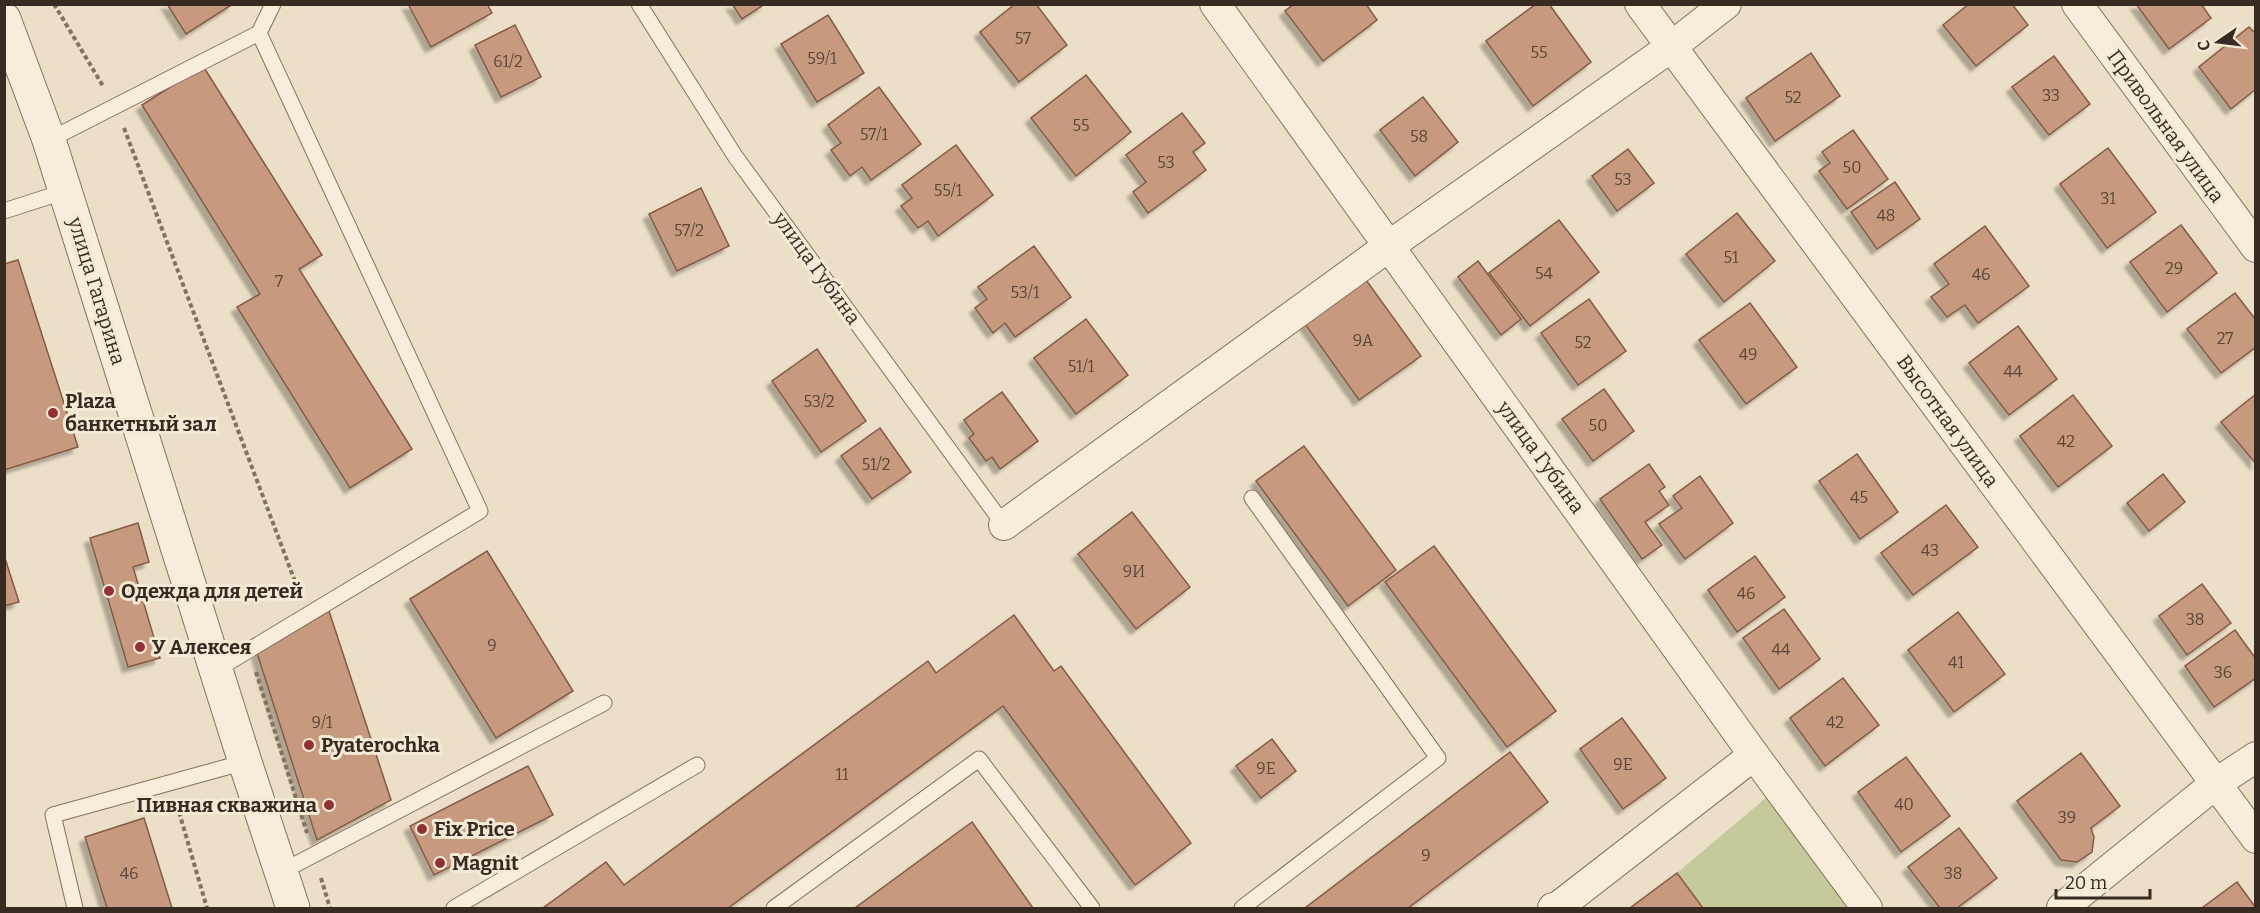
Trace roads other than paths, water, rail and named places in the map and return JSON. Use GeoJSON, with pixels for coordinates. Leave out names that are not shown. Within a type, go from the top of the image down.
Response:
{"type":"FeatureCollection","features":[{"type":"Feature","properties":{"kind":"street","name":"улица Губина"},"geometry":{"type":"LineString","coordinates":[[1215,4],[1867,909]]}},
{"type":"Feature","properties":{"kind":"street","name":"Высотная улица"},"geometry":{"type":"LineString","coordinates":[[1640,4],[2256,838]]}},
{"type":"Feature","properties":{"kind":"street"},"geometry":{"type":"LineString","coordinates":[[1005,525],[1389,246],[1671,47],[1726,4]]}},
{"type":"Feature","properties":{"kind":"street","name":"Привольная улица"},"geometry":{"type":"LineString","coordinates":[[2077,4],[2256,247]]}},
{"type":"Feature","properties":{"kind":"street","name":"улица Гагарина"},"geometry":{"type":"LineString","coordinates":[[4,19],[66,191],[293,909]]}},
{"type":"Feature","properties":{"kind":"street"},"geometry":{"type":"LineString","coordinates":[[1557,908],[1754,755]]}},
{"type":"Feature","properties":{"kind":"street"},"geometry":{"type":"LineString","coordinates":[[2062,909],[2215,784],[2256,757]]}},
{"type":"Feature","properties":{"kind":"lane"},"geometry":{"type":"LineString","coordinates":[[49,140],[259,33],[273,4]]}},
{"type":"Feature","properties":{"kind":"lane","name":"улица Губина"},"geometry":{"type":"LineString","coordinates":[[639,4],[735,156],[1005,525]]}},
{"type":"Feature","properties":{"kind":"lane"},"geometry":{"type":"LineString","coordinates":[[216,670],[480,511],[259,33]]}},
{"type":"Feature","properties":{"kind":"lane"},"geometry":{"type":"LineString","coordinates":[[4,211],[66,191]]}},
{"type":"Feature","properties":{"kind":"lane"},"geometry":{"type":"LineString","coordinates":[[1242,909],[1438,758],[1252,498]]}},
{"type":"Feature","properties":{"kind":"lane"},"geometry":{"type":"LineString","coordinates":[[281,872],[604,703]]}},
{"type":"Feature","properties":{"kind":"lane"},"geometry":{"type":"LineString","coordinates":[[774,909],[979,759],[1092,909]]}},
{"type":"Feature","properties":{"kind":"lane"},"geometry":{"type":"LineString","coordinates":[[75,909],[53,815],[245,762]]}},
{"type":"Feature","properties":{"kind":"lane"},"geometry":{"type":"LineString","coordinates":[[454,909],[698,765]]}},
{"type":"Feature","properties":{"kind":"place","name":"Plaza банкетный зал"},"geometry":{"type":"Point","coordinates":[53,413]}},
{"type":"Feature","properties":{"kind":"place","name":"Одежда для детей"},"geometry":{"type":"Point","coordinates":[109,591]}},
{"type":"Feature","properties":{"kind":"place","name":"У Алексея"},"geometry":{"type":"Point","coordinates":[140,647]}},
{"type":"Feature","properties":{"kind":"place","name":"Pyaterochka"},"geometry":{"type":"Point","coordinates":[309,745]}},
{"type":"Feature","properties":{"kind":"place","name":"Пивная скважина"},"geometry":{"type":"Point","coordinates":[329,805]}},
{"type":"Feature","properties":{"kind":"place","name":"Fix Price"},"geometry":{"type":"Point","coordinates":[422,829]}},
{"type":"Feature","properties":{"kind":"place","name":"Magnit"},"geometry":{"type":"Point","coordinates":[440,863]}}]}
